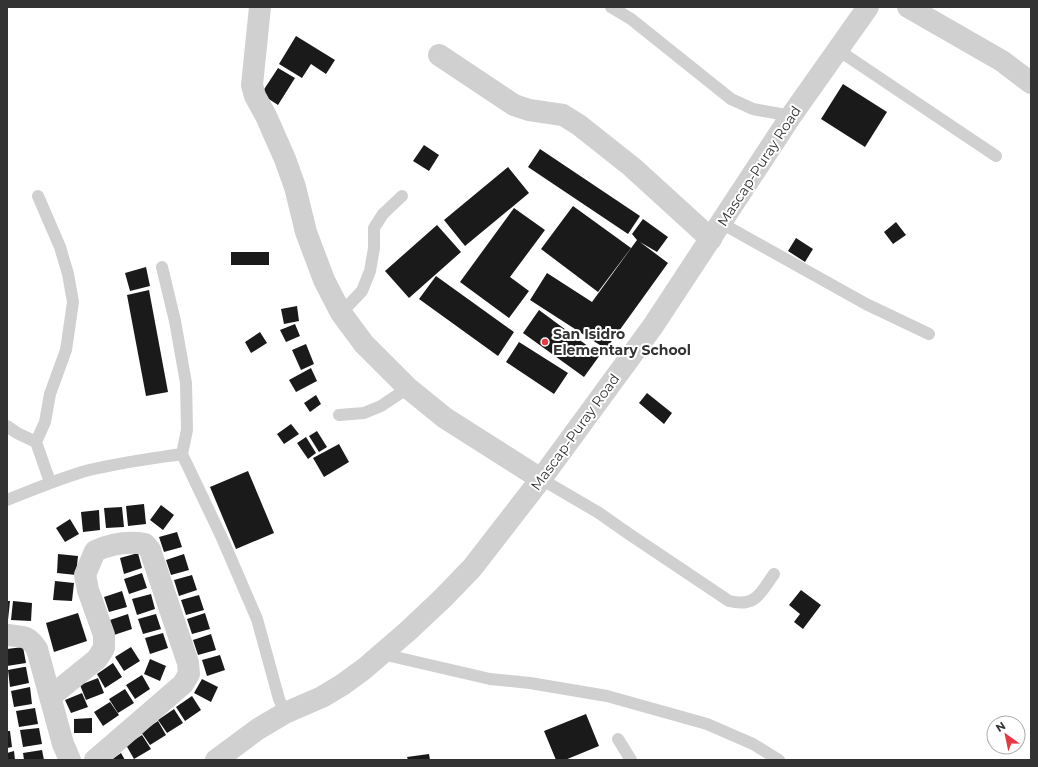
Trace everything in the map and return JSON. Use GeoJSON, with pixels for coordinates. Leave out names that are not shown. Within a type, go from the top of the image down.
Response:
{"type":"FeatureCollection","features":[{"type":"Feature","properties":{"kind":"street"},"geometry":{"type":"LineString","coordinates":[[260,7],[252,85],[255,96],[266,116],[285,159],[295,187],[306,232],[324,280],[341,313],[364,344],[408,388],[445,418],[541,479]]}},
{"type":"Feature","properties":{"kind":"street","name":"Mascap-Puray Road"},"geometry":{"type":"LineString","coordinates":[[216,760],[258,729],[285,713],[322,697],[342,685],[382,654],[443,598],[472,568],[541,479],[653,326],[790,116],[868,7]]}},
{"type":"Feature","properties":{"kind":"street"},"geometry":{"type":"LineString","coordinates":[[908,7],[1002,61],[1031,83]]}},
{"type":"Feature","properties":{"kind":"street"},"geometry":{"type":"LineString","coordinates":[[439,55],[514,105],[529,110],[563,115],[580,125],[716,231]]}},
{"type":"Feature","properties":{"kind":"street"},"geometry":{"type":"LineString","coordinates":[[50,697],[97,659],[104,648],[104,635],[88,590],[85,575],[95,551],[105,546],[133,542],[145,544],[150,550],[188,663],[189,674],[183,684],[95,760]]}},
{"type":"Feature","properties":{"kind":"street"},"geometry":{"type":"LineString","coordinates":[[7,636],[24,637],[32,640],[37,649],[63,744],[70,760]]}},
{"type":"Feature","properties":{"kind":"lane"},"geometry":{"type":"LineString","coordinates":[[611,7],[631,19],[731,99],[753,109],[790,116]]}},
{"type":"Feature","properties":{"kind":"lane"},"geometry":{"type":"LineString","coordinates":[[838,50],[996,156]]}},
{"type":"Feature","properties":{"kind":"lane"},"geometry":{"type":"LineString","coordinates":[[38,196],[60,247],[68,274],[73,302],[66,350],[50,394],[45,422],[36,442],[50,482]]}},
{"type":"Feature","properties":{"kind":"lane"},"geometry":{"type":"LineString","coordinates":[[341,313],[362,291],[370,271],[374,248],[374,228],[383,214],[402,196]]}},
{"type":"Feature","properties":{"kind":"lane"},"geometry":{"type":"LineString","coordinates":[[716,231],[929,334]]}},
{"type":"Feature","properties":{"kind":"lane"},"geometry":{"type":"LineString","coordinates":[[162,267],[175,321],[186,382],[187,430],[182,454],[222,538],[257,619],[279,699],[285,713]]}},
{"type":"Feature","properties":{"kind":"lane"},"geometry":{"type":"LineString","coordinates":[[339,415],[364,413],[381,406],[408,388]]}},
{"type":"Feature","properties":{"kind":"lane"},"geometry":{"type":"LineString","coordinates":[[7,426],[17,433],[36,442]]}},
{"type":"Feature","properties":{"kind":"lane"},"geometry":{"type":"LineString","coordinates":[[7,500],[50,482],[84,472],[126,463],[182,454]]}},
{"type":"Feature","properties":{"kind":"lane"},"geometry":{"type":"LineString","coordinates":[[541,479],[599,513],[729,602],[737,604],[749,603],[758,597],[774,574]]}},
{"type":"Feature","properties":{"kind":"lane"},"geometry":{"type":"LineString","coordinates":[[382,654],[490,679],[530,683],[607,696],[707,724],[753,744],[779,760]]}},
{"type":"Feature","properties":{"kind":"lane"},"geometry":{"type":"LineString","coordinates":[[618,739],[631,760]]}},
{"type":"Feature","properties":{"kind":"building"},"geometry":{"type":"Polygon","coordinates":[[[296,36],[335,60],[326,74],[311,64],[302,78],[279,64],[296,36]]]}},
{"type":"Feature","properties":{"kind":"building"},"geometry":{"type":"Polygon","coordinates":[[[278,68],[295,78],[278,105],[261,94],[278,68]]]}},
{"type":"Feature","properties":{"kind":"building"},"geometry":{"type":"Polygon","coordinates":[[[843,84],[887,112],[865,147],[821,119],[843,84]]]}},
{"type":"Feature","properties":{"kind":"building"},"geometry":{"type":"Polygon","coordinates":[[[424,145],[439,155],[429,171],[413,161],[424,145]]]}},
{"type":"Feature","properties":{"kind":"building"},"geometry":{"type":"Polygon","coordinates":[[[540,149],[640,216],[628,234],[528,167],[540,149]]]}},
{"type":"Feature","properties":{"kind":"building"},"geometry":{"type":"Polygon","coordinates":[[[508,167],[529,193],[465,246],[444,220],[508,167]]]}},
{"type":"Feature","properties":{"kind":"building"},"geometry":{"type":"Polygon","coordinates":[[[573,206],[631,248],[598,292],[541,249],[573,206]]]}},
{"type":"Feature","properties":{"kind":"building"},"geometry":{"type":"Polygon","coordinates":[[[514,208],[545,230],[510,277],[529,291],[509,318],[460,282],[514,208]]]}},
{"type":"Feature","properties":{"kind":"building"},"geometry":{"type":"Polygon","coordinates":[[[643,219],[668,237],[657,252],[640,242],[668,263],[606,349],[530,300],[547,273],[592,302],[637,240],[632,234],[643,219]]]}},
{"type":"Feature","properties":{"kind":"building"},"geometry":{"type":"Polygon","coordinates":[[[896,222],[906,235],[893,244],[884,232],[896,222]]]}},
{"type":"Feature","properties":{"kind":"building"},"geometry":{"type":"Polygon","coordinates":[[[437,225],[461,252],[409,298],[385,271],[437,225]]]}},
{"type":"Feature","properties":{"kind":"building"},"geometry":{"type":"Polygon","coordinates":[[[796,238],[813,249],[805,262],[788,251],[796,238]]]}},
{"type":"Feature","properties":{"kind":"building"},"geometry":{"type":"Polygon","coordinates":[[[231,252],[269,252],[269,265],[231,265],[231,252]]]}},
{"type":"Feature","properties":{"kind":"building"},"geometry":{"type":"Polygon","coordinates":[[[146,267],[150,286],[130,291],[125,273],[146,267]]]}},
{"type":"Feature","properties":{"kind":"building"},"geometry":{"type":"Polygon","coordinates":[[[436,276],[514,332],[498,356],[419,299],[436,276]]]}},
{"type":"Feature","properties":{"kind":"building"},"geometry":{"type":"Polygon","coordinates":[[[149,290],[168,392],[146,396],[127,295],[149,290]]]}},
{"type":"Feature","properties":{"kind":"building"},"geometry":{"type":"Polygon","coordinates":[[[297,306],[299,321],[284,324],[281,309],[297,306]]]}},
{"type":"Feature","properties":{"kind":"building"},"geometry":{"type":"Polygon","coordinates":[[[539,310],[600,355],[584,377],[523,333],[539,310]]]}},
{"type":"Feature","properties":{"kind":"building"},"geometry":{"type":"Polygon","coordinates":[[[295,324],[300,336],[286,342],[280,330],[295,324]]]}},
{"type":"Feature","properties":{"kind":"building"},"geometry":{"type":"Polygon","coordinates":[[[260,332],[267,343],[251,353],[245,342],[260,332]]]}},
{"type":"Feature","properties":{"kind":"building"},"geometry":{"type":"Polygon","coordinates":[[[519,342],[568,373],[554,394],[506,362],[519,342]]]}},
{"type":"Feature","properties":{"kind":"building"},"geometry":{"type":"Polygon","coordinates":[[[306,344],[314,364],[301,370],[292,350],[306,344]]]}},
{"type":"Feature","properties":{"kind":"building"},"geometry":{"type":"Polygon","coordinates":[[[311,368],[317,381],[296,392],[289,380],[311,368]]]}},
{"type":"Feature","properties":{"kind":"building"},"geometry":{"type":"Polygon","coordinates":[[[647,393],[672,413],[664,424],[639,403],[647,393]]]}},
{"type":"Feature","properties":{"kind":"building"},"geometry":{"type":"Polygon","coordinates":[[[316,395],[321,404],[310,412],[304,403],[316,395]]]}},
{"type":"Feature","properties":{"kind":"building"},"geometry":{"type":"Polygon","coordinates":[[[291,424],[299,434],[284,444],[277,434],[291,424]]]}},
{"type":"Feature","properties":{"kind":"building"},"geometry":{"type":"Polygon","coordinates":[[[317,431],[327,447],[319,452],[309,436],[317,431]]]}},
{"type":"Feature","properties":{"kind":"building"},"geometry":{"type":"Polygon","coordinates":[[[306,437],[316,453],[308,459],[297,443],[306,437]]]}},
{"type":"Feature","properties":{"kind":"building"},"geometry":{"type":"Polygon","coordinates":[[[339,444],[349,462],[324,477],[313,458],[339,444]]]}},
{"type":"Feature","properties":{"kind":"building"},"geometry":{"type":"Polygon","coordinates":[[[248,471],[274,533],[236,549],[210,487],[248,471]]]}},
{"type":"Feature","properties":{"kind":"building"},"geometry":{"type":"Polygon","coordinates":[[[144,504],[146,524],[128,526],[126,506],[144,504]]]}},
{"type":"Feature","properties":{"kind":"building"},"geometry":{"type":"Polygon","coordinates":[[[161,505],[174,515],[163,530],[150,520],[161,505]]]}},
{"type":"Feature","properties":{"kind":"building"},"geometry":{"type":"Polygon","coordinates":[[[122,507],[124,527],[106,528],[104,508],[122,507]]]}},
{"type":"Feature","properties":{"kind":"building"},"geometry":{"type":"Polygon","coordinates":[[[99,510],[100,530],[83,532],[81,512],[99,510]]]}},
{"type":"Feature","properties":{"kind":"building"},"geometry":{"type":"Polygon","coordinates":[[[70,519],[79,534],[65,542],[56,528],[70,519]]]}},
{"type":"Feature","properties":{"kind":"building"},"geometry":{"type":"Polygon","coordinates":[[[177,532],[182,547],[164,552],[159,537],[177,532]]]}},
{"type":"Feature","properties":{"kind":"building"},"geometry":{"type":"Polygon","coordinates":[[[138,553],[142,568],[124,574],[120,558],[138,553]]]}},
{"type":"Feature","properties":{"kind":"building"},"geometry":{"type":"Polygon","coordinates":[[[58,554],[78,556],[76,575],[57,573],[58,554]]]}},
{"type":"Feature","properties":{"kind":"building"},"geometry":{"type":"Polygon","coordinates":[[[184,554],[189,570],[171,575],[166,560],[184,554]]]}},
{"type":"Feature","properties":{"kind":"building"},"geometry":{"type":"Polygon","coordinates":[[[142,573],[147,588],[129,594],[124,579],[142,573]]]}},
{"type":"Feature","properties":{"kind":"building"},"geometry":{"type":"Polygon","coordinates":[[[192,575],[197,590],[179,596],[174,580],[192,575]]]}},
{"type":"Feature","properties":{"kind":"building"},"geometry":{"type":"Polygon","coordinates":[[[55,581],[74,583],[72,601],[53,600],[55,581]]]}},
{"type":"Feature","properties":{"kind":"building"},"geometry":{"type":"Polygon","coordinates":[[[801,590],[821,605],[803,629],[794,622],[800,614],[789,605],[801,590]]]}},
{"type":"Feature","properties":{"kind":"building"},"geometry":{"type":"Polygon","coordinates":[[[122,591],[127,607],[109,612],[104,597],[122,591]]]}},
{"type":"Feature","properties":{"kind":"building"},"geometry":{"type":"Polygon","coordinates":[[[151,594],[155,609],[137,615],[132,599],[151,594]]]}},
{"type":"Feature","properties":{"kind":"building"},"geometry":{"type":"Polygon","coordinates":[[[199,595],[204,610],[186,615],[181,600],[199,595]]]}},
{"type":"Feature","properties":{"kind":"building"},"geometry":{"type":"Polygon","coordinates":[[[7,601],[10,601],[8,620],[7,619],[7,601]]]}},
{"type":"Feature","properties":{"kind":"building"},"geometry":{"type":"Polygon","coordinates":[[[13,601],[32,603],[31,621],[11,620],[13,601]]]}},
{"type":"Feature","properties":{"kind":"building"},"geometry":{"type":"Polygon","coordinates":[[[78,613],[87,641],[54,652],[46,623],[78,613]]]}},
{"type":"Feature","properties":{"kind":"building"},"geometry":{"type":"Polygon","coordinates":[[[205,613],[210,629],[192,634],[187,619],[205,613]]]}},
{"type":"Feature","properties":{"kind":"building"},"geometry":{"type":"Polygon","coordinates":[[[128,614],[132,629],[114,635],[110,620],[128,614]]]}},
{"type":"Feature","properties":{"kind":"building"},"geometry":{"type":"Polygon","coordinates":[[[156,614],[161,629],[143,634],[138,619],[156,614]]]}},
{"type":"Feature","properties":{"kind":"building"},"geometry":{"type":"Polygon","coordinates":[[[163,633],[168,648],[150,654],[145,638],[163,633]]]}},
{"type":"Feature","properties":{"kind":"building"},"geometry":{"type":"Polygon","coordinates":[[[211,634],[216,650],[198,655],[193,640],[211,634]]]}},
{"type":"Feature","properties":{"kind":"building"},"geometry":{"type":"Polygon","coordinates":[[[23,647],[26,663],[7,666],[7,649],[23,647]]]}},
{"type":"Feature","properties":{"kind":"building"},"geometry":{"type":"Polygon","coordinates":[[[131,647],[140,661],[124,671],[115,657],[131,647]]]}},
{"type":"Feature","properties":{"kind":"building"},"geometry":{"type":"Polygon","coordinates":[[[220,655],[225,670],[207,676],[202,660],[220,655]]]}},
{"type":"Feature","properties":{"kind":"building"},"geometry":{"type":"Polygon","coordinates":[[[150,659],[166,666],[160,681],[144,674],[150,659]]]}},
{"type":"Feature","properties":{"kind":"building"},"geometry":{"type":"Polygon","coordinates":[[[113,663],[122,677],[105,688],[97,674],[113,663]]]}},
{"type":"Feature","properties":{"kind":"building"},"geometry":{"type":"Polygon","coordinates":[[[26,667],[29,683],[10,687],[8,670],[26,667]]]}},
{"type":"Feature","properties":{"kind":"building"},"geometry":{"type":"Polygon","coordinates":[[[142,675],[150,689],[135,699],[126,685],[142,675]]]}},
{"type":"Feature","properties":{"kind":"building"},"geometry":{"type":"Polygon","coordinates":[[[98,678],[104,693],[86,700],[80,685],[98,678]]]}},
{"type":"Feature","properties":{"kind":"building"},"geometry":{"type":"Polygon","coordinates":[[[202,679],[218,687],[211,702],[194,693],[202,679]]]}},
{"type":"Feature","properties":{"kind":"building"},"geometry":{"type":"Polygon","coordinates":[[[30,687],[32,704],[14,707],[11,691],[30,687]]]}},
{"type":"Feature","properties":{"kind":"building"},"geometry":{"type":"Polygon","coordinates":[[[125,689],[134,703],[118,713],[109,699],[125,689]]]}},
{"type":"Feature","properties":{"kind":"building"},"geometry":{"type":"Polygon","coordinates":[[[82,693],[88,707],[71,713],[65,700],[82,693]]]}},
{"type":"Feature","properties":{"kind":"building"},"geometry":{"type":"Polygon","coordinates":[[[192,696],[201,710],[185,721],[176,707],[192,696]]]}},
{"type":"Feature","properties":{"kind":"building"},"geometry":{"type":"Polygon","coordinates":[[[110,702],[119,715],[103,726],[94,712],[110,702]]]}},
{"type":"Feature","properties":{"kind":"building"},"geometry":{"type":"Polygon","coordinates":[[[35,708],[38,724],[19,727],[16,711],[35,708]]]}},
{"type":"Feature","properties":{"kind":"building"},"geometry":{"type":"Polygon","coordinates":[[[174,709],[183,723],[167,733],[158,720],[174,709]]]}},
{"type":"Feature","properties":{"kind":"building"},"geometry":{"type":"Polygon","coordinates":[[[586,714],[599,746],[565,760],[556,760],[544,731],[586,714]]]}},
{"type":"Feature","properties":{"kind":"building"},"geometry":{"type":"Polygon","coordinates":[[[92,718],[92,733],[74,733],[74,719],[92,718]]]}},
{"type":"Feature","properties":{"kind":"building"},"geometry":{"type":"Polygon","coordinates":[[[158,721],[166,735],[150,745],[141,732],[158,721]]]}},
{"type":"Feature","properties":{"kind":"building"},"geometry":{"type":"Polygon","coordinates":[[[39,728],[42,744],[23,747],[20,730],[39,728]]]}},
{"type":"Feature","properties":{"kind":"building"},"geometry":{"type":"Polygon","coordinates":[[[7,731],[10,731],[12,747],[7,748],[7,731]]]}},
{"type":"Feature","properties":{"kind":"building"},"geometry":{"type":"Polygon","coordinates":[[[142,735],[151,749],[134,759],[126,745],[142,735]]]}},
{"type":"Feature","properties":{"kind":"building"},"geometry":{"type":"Polygon","coordinates":[[[42,750],[44,760],[24,760],[23,753],[42,750]]]}},
{"type":"Feature","properties":{"kind":"building"},"geometry":{"type":"Polygon","coordinates":[[[14,751],[15,760],[7,760],[7,753],[14,751]]]}},
{"type":"Feature","properties":{"kind":"building"},"geometry":{"type":"Polygon","coordinates":[[[121,753],[125,760],[111,760],[121,753]]]}},
{"type":"Feature","properties":{"kind":"building"},"geometry":{"type":"Polygon","coordinates":[[[429,754],[430,760],[408,760],[407,757],[429,754]]]}},
{"type":"Feature","properties":{"kind":"place","name":"San Isidro Elementary School"},"geometry":{"type":"Point","coordinates":[545,342]}}]}
